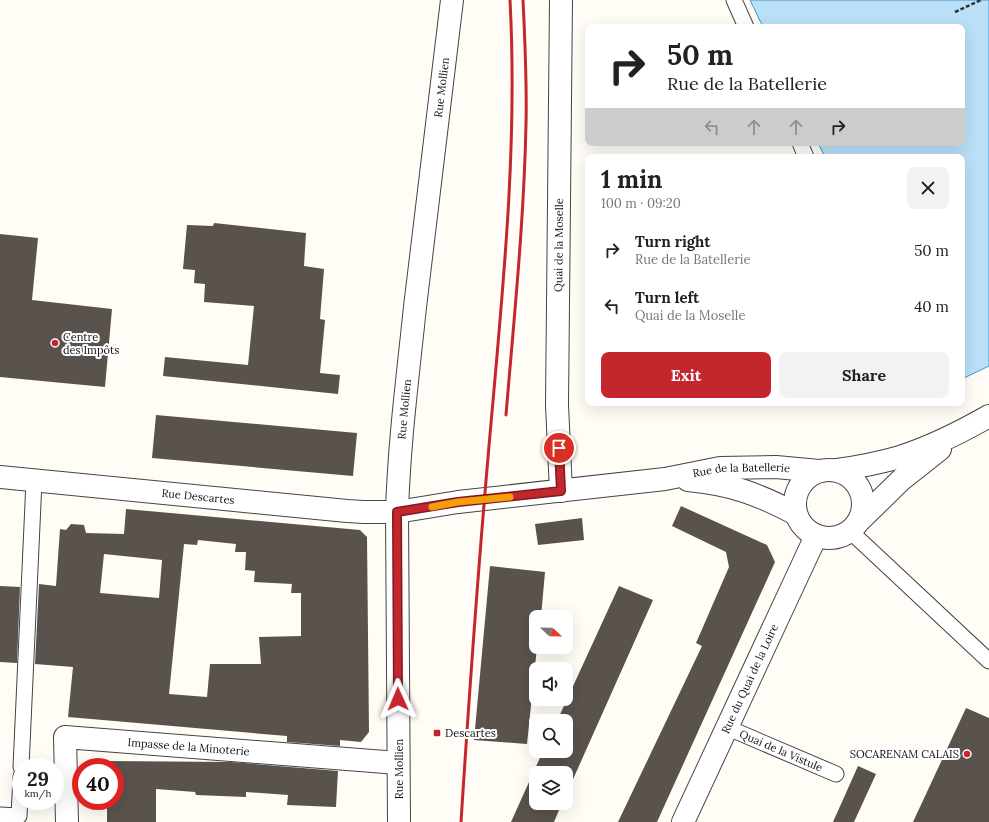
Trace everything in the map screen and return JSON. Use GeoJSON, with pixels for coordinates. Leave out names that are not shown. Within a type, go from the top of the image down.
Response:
{"type":"FeatureCollection","features":[{"type":"Feature","properties":{"kind":"street","name":"Rue Mollien"},"geometry":{"type":"LineString","coordinates":[[399,822],[398,475],[406,388],[434,140],[452,0]]}},
{"type":"Feature","properties":{"kind":"street","name":"Quai de la Moselle"},"geometry":{"type":"LineString","coordinates":[[561,0],[557,405],[561,491]]}},
{"type":"Feature","properties":{"kind":"street","name":"Rue de la Batellerie"},"geometry":{"type":"LineString","coordinates":[[397,512],[458,502],[665,479],[720,468],[776,467],[828,471],[866,465],[901,456],[940,441],[982,420]]}},
{"type":"Feature","properties":{"kind":"street","name":"Rue de la Batellerie"},"geometry":{"type":"LineString","coordinates":[[854,527],[902,479],[922,462],[982,420]]}},
{"type":"Feature","properties":{"kind":"street"},"geometry":{"type":"LineString","coordinates":[[828,471],[842,472],[852,479],[859,488],[863,506],[862,512],[854,527],[845,535],[833,538],[816,536],[810,533],[801,524],[796,514],[795,502],[797,491],[808,476],[828,471]]}},
{"type":"Feature","properties":{"kind":"street","name":"Rue Descartes"},"geometry":{"type":"LineString","coordinates":[[0,477],[364,512],[397,512]]}},
{"type":"Feature","properties":{"kind":"street","name":"Rue de la Batellerie"},"geometry":{"type":"LineString","coordinates":[[665,479],[701,482],[739,489],[762,497],[796,514]]}},
{"type":"Feature","properties":{"kind":"street","name":"Rue du Quai de la Loire"},"geometry":{"type":"LineString","coordinates":[[683,822],[816,536]]}},
{"type":"Feature","properties":{"kind":"street","name":"Impasse de la Minoterie"},"geometry":{"type":"LineString","coordinates":[[67,822],[65,737],[398,763]]}},
{"type":"Feature","properties":{"kind":"lane"},"geometry":{"type":"LineString","coordinates":[[734,0],[745,24]]}},
{"type":"Feature","properties":{"kind":"lane"},"geometry":{"type":"LineString","coordinates":[[21,758],[34,481]]}},
{"type":"Feature","properties":{"kind":"lane"},"geometry":{"type":"LineString","coordinates":[[854,527],[989,661]]}},
{"type":"Feature","properties":{"kind":"lane","name":"Quai de la Vistule"},"geometry":{"type":"LineString","coordinates":[[726,727],[836,774]]}},
{"type":"Feature","properties":{"kind":"lane"},"geometry":{"type":"LineString","coordinates":[[0,815],[19,816],[19,810]]}},
{"type":"Feature","properties":{"kind":"path"},"geometry":{"type":"LineString","coordinates":[[955,12],[981,0]]}},
{"type":"Feature","properties":{"kind":"water"},"geometry":{"type":"Polygon","coordinates":[[[750,0],[989,0],[989,366],[965,378],[965,154],[824,154],[820,146],[965,146],[965,24],[762,24],[750,0]]]}},
{"type":"Feature","properties":{"kind":"building"},"geometry":{"type":"Polygon","coordinates":[[[214,223],[306,233],[304,266],[324,269],[320,319],[325,320],[320,373],[340,375],[338,394],[163,376],[165,357],[248,365],[254,306],[204,302],[205,284],[194,283],[195,270],[183,269],[187,225],[213,226],[214,223]]]}},
{"type":"Feature","properties":{"kind":"building","name":"Centre des Impôts"},"geometry":{"type":"Polygon","coordinates":[[[0,234],[38,238],[32,300],[112,309],[105,387],[0,377],[0,234]]]}},
{"type":"Feature","properties":{"kind":"building"},"geometry":{"type":"Polygon","coordinates":[[[156,415],[357,433],[353,476],[152,458],[156,415]]]}},
{"type":"Feature","properties":{"kind":"building"},"geometry":{"type":"Polygon","coordinates":[[[681,506],[767,545],[775,562],[657,822],[618,822],[702,646],[696,643],[729,567],[726,552],[672,526],[681,506]]]}},
{"type":"Feature","properties":{"kind":"building"},"geometry":{"type":"Polygon","coordinates":[[[126,509],[360,530],[367,537],[369,732],[361,742],[340,740],[340,746],[287,742],[287,736],[68,717],[73,667],[35,664],[39,584],[56,586],[60,529],[66,530],[71,524],[84,525],[86,533],[124,534],[126,509]],[[198,540],[197,545],[184,544],[169,694],[207,697],[210,664],[261,664],[259,637],[301,636],[301,593],[291,593],[292,584],[254,582],[255,571],[245,570],[246,552],[235,552],[236,544],[198,540]],[[104,554],[100,593],[159,598],[162,560],[104,554]]]}},
{"type":"Feature","properties":{"kind":"building"},"geometry":{"type":"Polygon","coordinates":[[[582,518],[584,540],[538,545],[535,524],[582,518]]]}},
{"type":"Feature","properties":{"kind":"building"},"geometry":{"type":"Polygon","coordinates":[[[490,566],[545,572],[542,610],[529,610],[529,654],[536,654],[535,662],[529,662],[529,706],[531,706],[527,744],[474,740],[490,566]]]}},
{"type":"Feature","properties":{"kind":"building"},"geometry":{"type":"Polygon","coordinates":[[[0,586],[20,587],[17,663],[0,662],[0,586]]]}},
{"type":"Feature","properties":{"kind":"building"},"geometry":{"type":"Polygon","coordinates":[[[619,586],[653,600],[573,779],[573,766],[536,766],[540,758],[573,758],[573,714],[560,714],[564,706],[573,706],[573,686],[619,586]]]}},
{"type":"Feature","properties":{"kind":"building","name":"SOCARENAM CALAIS"},"geometry":{"type":"Polygon","coordinates":[[[966,708],[989,718],[989,822],[913,822],[966,708]]]}},
{"type":"Feature","properties":{"kind":"building"},"geometry":{"type":"Polygon","coordinates":[[[124,761],[231,762],[338,771],[336,807],[287,805],[288,795],[246,792],[246,797],[196,795],[195,792],[156,789],[156,822],[107,822],[107,810],[124,810],[124,761]]]}},
{"type":"Feature","properties":{"kind":"building"},"geometry":{"type":"Polygon","coordinates":[[[858,766],[876,774],[854,822],[833,822],[858,766]]]}},
{"type":"Feature","properties":{"kind":"building"},"geometry":{"type":"Polygon","coordinates":[[[529,782],[529,810],[559,810],[554,822],[511,822],[529,782]]]}},
{"type":"Feature","properties":{"kind":"railway"},"geometry":{"type":"LineString","coordinates":[[461,822],[477,587],[499,335],[507,223],[512,112],[510,0]]}},
{"type":"Feature","properties":{"kind":"railway"},"geometry":{"type":"LineString","coordinates":[[506,415],[525,161],[526,93],[523,0]]}},
{"type":"Feature","properties":{"kind":"slow traffic"},"geometry":{"type":"LineString","coordinates":[[432,507],[458,502],[510,497]]}},
{"type":"Feature","properties":{"kind":"place","name":"Centre des Impôts"},"geometry":{"type":"Point","coordinates":[55,343]}},
{"type":"Feature","properties":{"kind":"place","name":"Descartes"},"geometry":{"type":"Point","coordinates":[437,733]}},
{"type":"Feature","properties":{"kind":"place","name":"SOCARENAM CALAIS"},"geometry":{"type":"Point","coordinates":[967,754]}},
{"type":"Feature","properties":{"kind":"route"},"geometry":{"type":"LineString","coordinates":[[398,699],[397,512],[458,502],[561,491],[559,448]]}}]}
